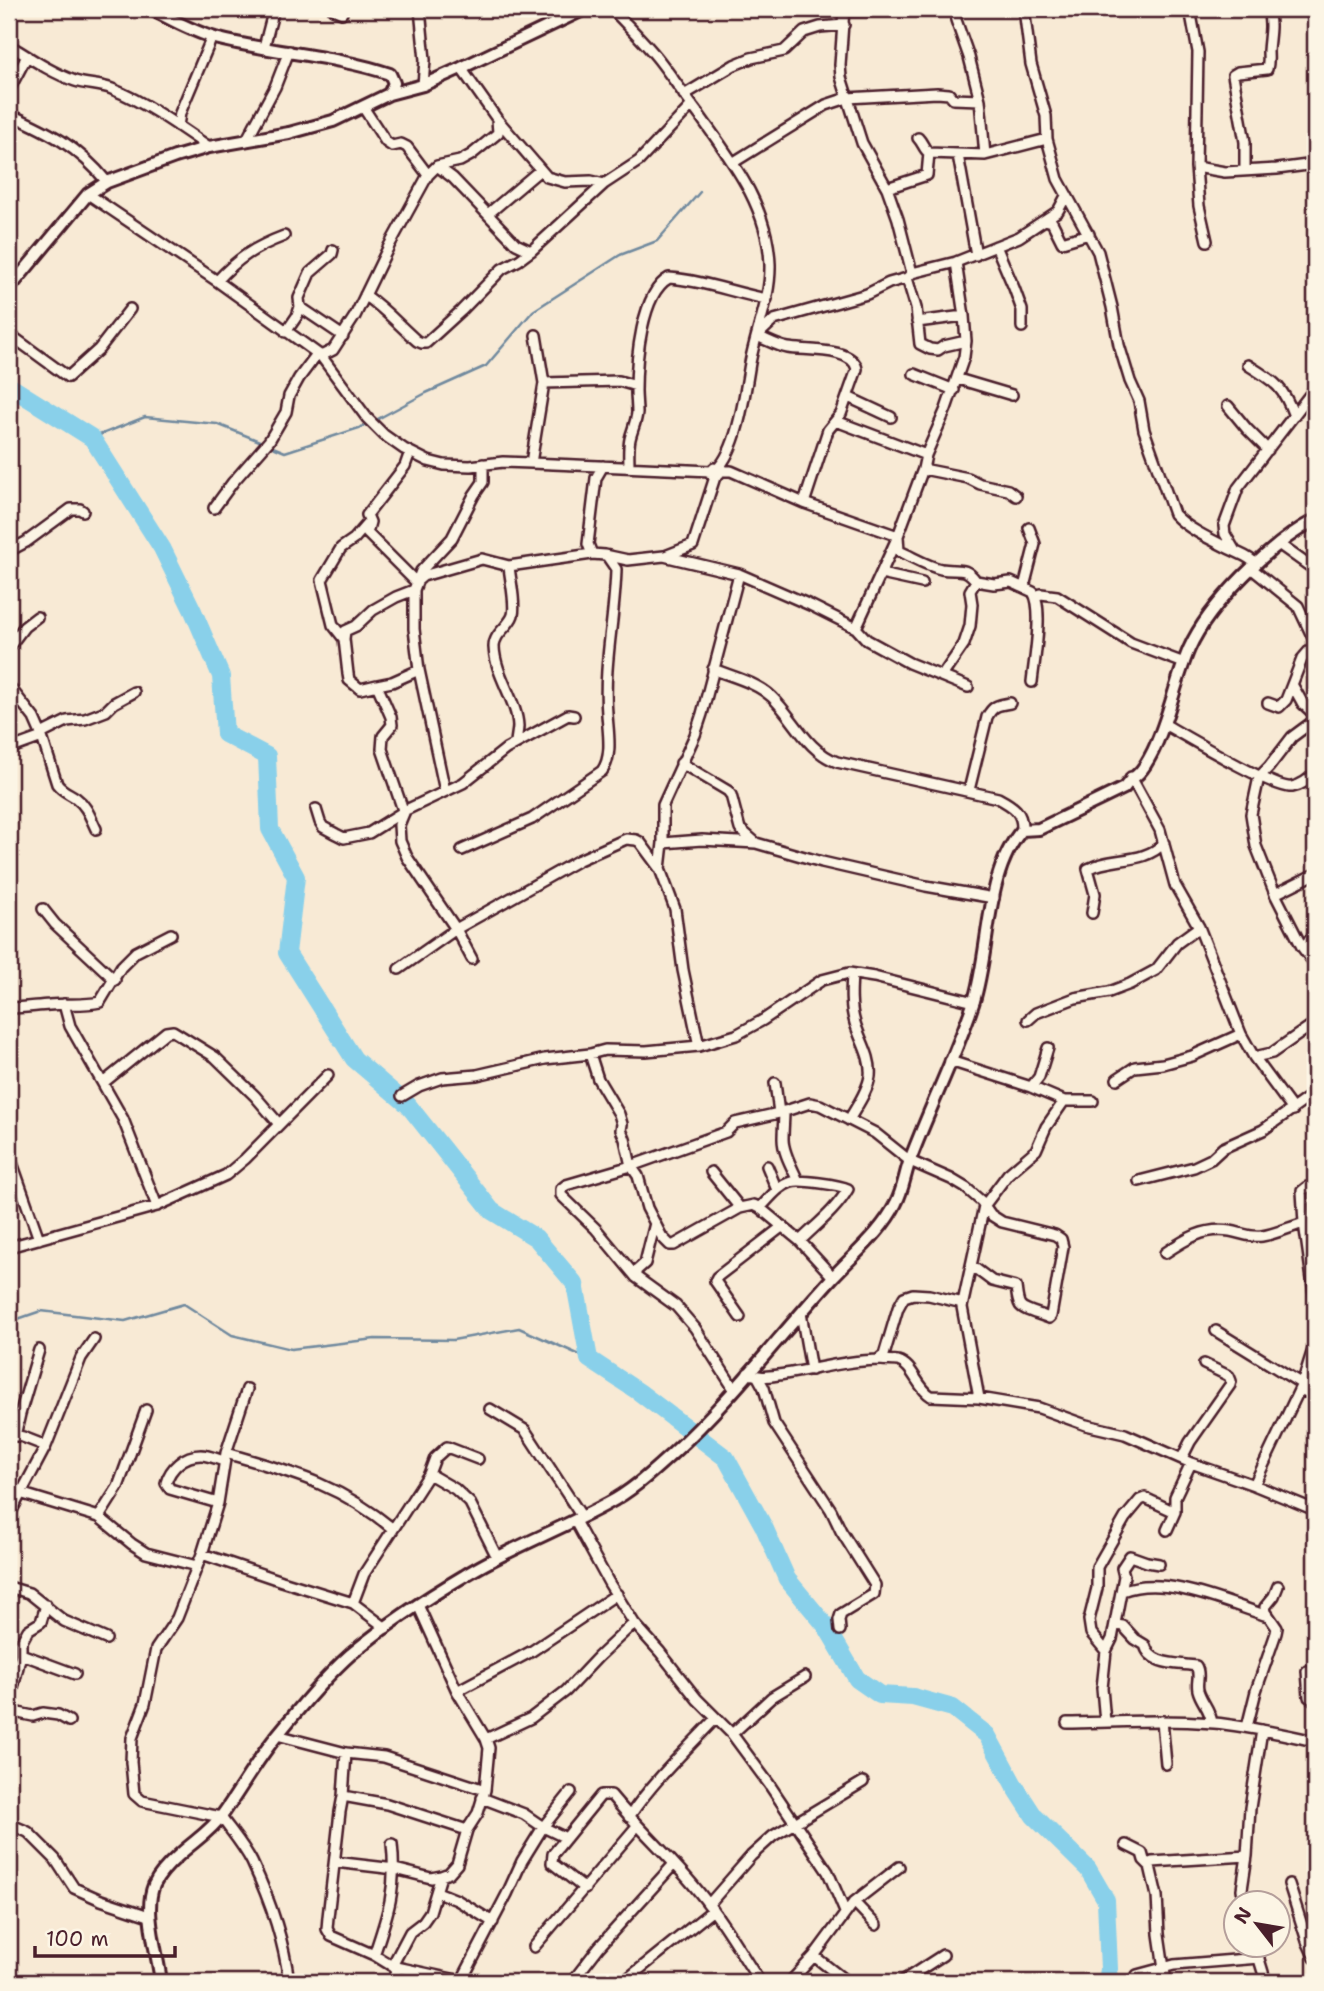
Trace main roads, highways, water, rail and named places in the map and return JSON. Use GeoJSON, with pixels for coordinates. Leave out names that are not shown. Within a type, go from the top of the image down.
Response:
{"type":"FeatureCollection","features":[{"type":"Feature","properties":{"kind":"waterway"},"geometry":{"type":"LineString","coordinates":[[374,421],[426,393],[486,366],[533,311],[620,255],[657,241],[700,192]]}},
{"type":"Feature","properties":{"kind":"waterway"},"geometry":{"type":"LineString","coordinates":[[9,386],[92,438],[162,548],[221,676],[225,734],[267,756],[270,829],[296,877],[287,953],[354,1059],[408,1105],[492,1211],[536,1238],[575,1284],[589,1359],[639,1392],[726,1458],[764,1527],[787,1579],[826,1626],[857,1679],[880,1695],[913,1697],[953,1708],[987,1735],[1034,1816],[1088,1869],[1106,1900],[1109,1969],[1107,1982]]}},
{"type":"Feature","properties":{"kind":"waterway"},"geometry":{"type":"LineString","coordinates":[[92,438],[145,417],[217,424],[262,442]]}},
{"type":"Feature","properties":{"kind":"waterway"},"geometry":{"type":"LineString","coordinates":[[268,445],[285,452],[368,424]]}},
{"type":"Feature","properties":{"kind":"waterway"},"geometry":{"type":"LineString","coordinates":[[9,1322],[41,1311],[125,1321],[184,1304],[232,1335],[291,1349],[375,1339],[453,1340],[519,1328],[589,1359]]}}]}
